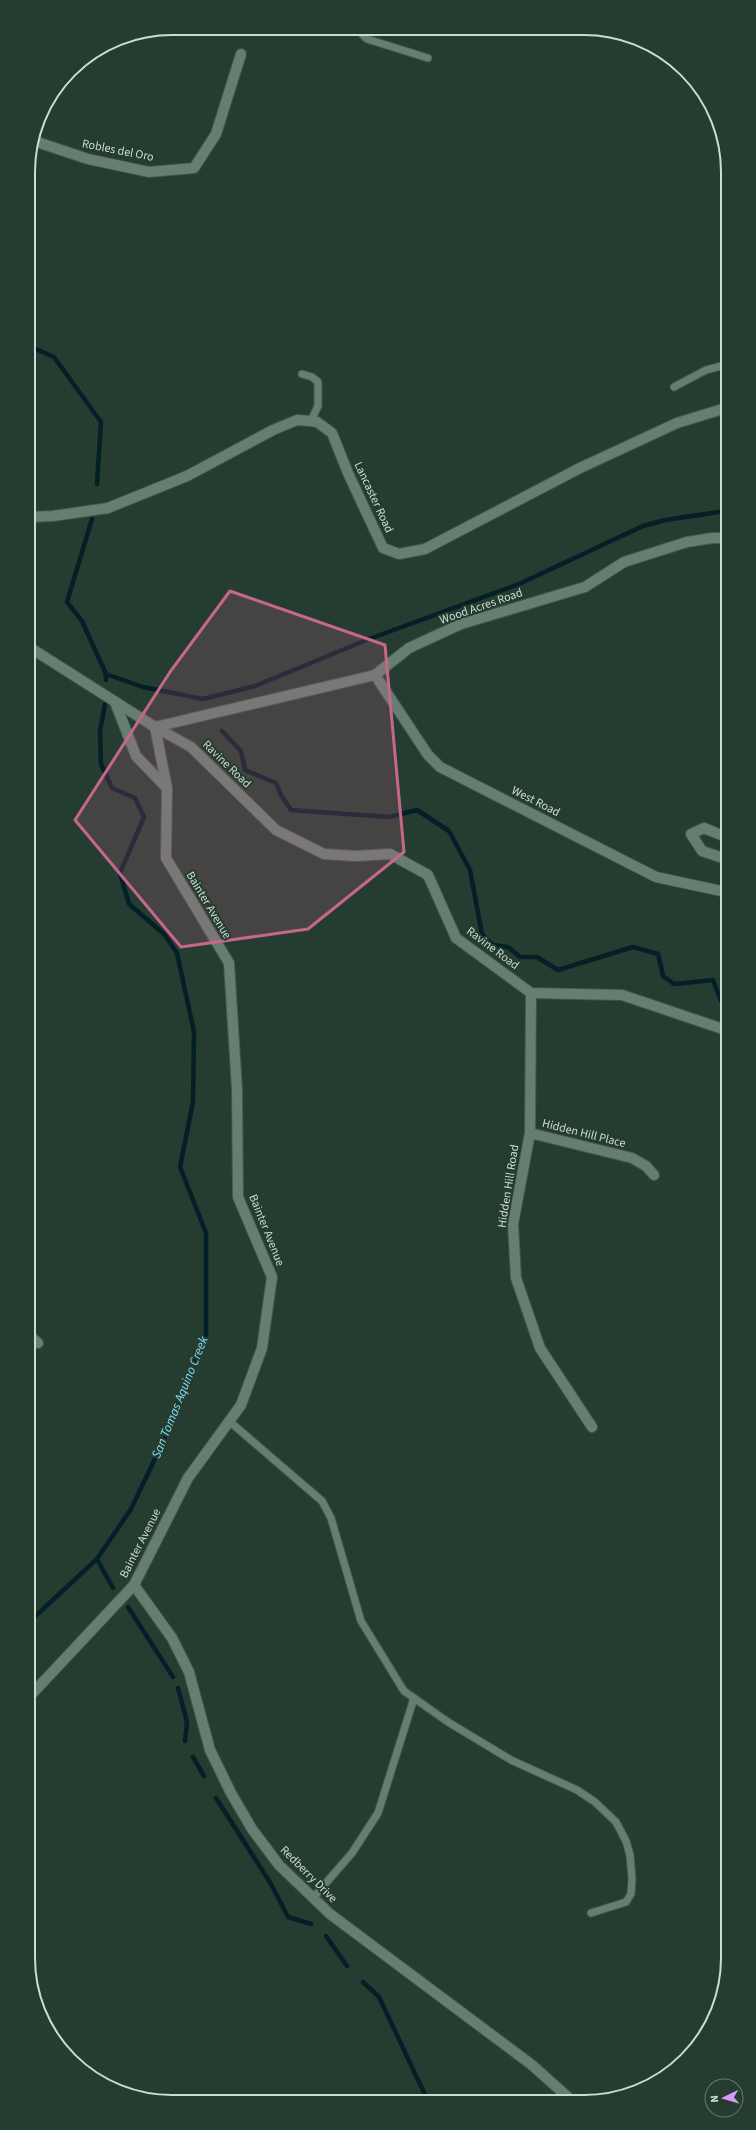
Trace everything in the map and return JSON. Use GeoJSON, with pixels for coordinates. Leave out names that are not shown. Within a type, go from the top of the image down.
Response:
{"type":"FeatureCollection","features":[{"type":"Feature","properties":{"kind":"street","name":"Robles del Oro"},"geometry":{"type":"LineString","coordinates":[[39,143],[88,159],[149,172],[194,168],[216,134],[241,54]]}},
{"type":"Feature","properties":{"kind":"street","name":"Lancaster Road"},"geometry":{"type":"LineString","coordinates":[[35,517],[53,516],[108,508],[187,476],[273,430],[297,420],[317,422],[332,433],[348,473],[383,548],[399,554],[425,549],[580,468],[677,423],[721,410]]}},
{"type":"Feature","properties":{"kind":"street","name":"Wood Acres Road"},"geometry":{"type":"LineString","coordinates":[[155,727],[375,675],[409,648],[461,624],[585,587],[624,562],[687,542],[721,538]]}},
{"type":"Feature","properties":{"kind":"street"},"geometry":{"type":"LineString","coordinates":[[35,651],[155,727]]}},
{"type":"Feature","properties":{"kind":"street","name":"West Road"},"geometry":{"type":"LineString","coordinates":[[375,675],[428,755],[440,767],[656,877],[721,891]]}},
{"type":"Feature","properties":{"kind":"street"},"geometry":{"type":"LineString","coordinates":[[115,702],[136,756],[167,788]]}},
{"type":"Feature","properties":{"kind":"street","name":"Bainter Avenue"},"geometry":{"type":"LineString","coordinates":[[35,1691],[134,1586],[188,1478],[241,1405],[262,1348],[272,1277],[238,1197],[237,1090],[229,963],[166,858],[167,788],[155,727]]}},
{"type":"Feature","properties":{"kind":"street","name":"Ravine Road"},"geometry":{"type":"LineString","coordinates":[[155,727],[191,747],[276,830],[324,854],[356,856],[390,854],[428,876],[456,938],[532,993]]}},
{"type":"Feature","properties":{"kind":"street"},"geometry":{"type":"LineString","coordinates":[[721,835],[704,828],[691,834],[702,850],[721,857]]}},
{"type":"Feature","properties":{"kind":"street"},"geometry":{"type":"LineString","coordinates":[[532,993],[622,995],[721,1028]]}},
{"type":"Feature","properties":{"kind":"street","name":"Hidden Hill Road"},"geometry":{"type":"LineString","coordinates":[[532,993],[530,1133],[513,1224],[516,1278],[540,1348],[592,1427]]}},
{"type":"Feature","properties":{"kind":"street","name":"Hidden Hill Place"},"geometry":{"type":"LineString","coordinates":[[530,1133],[632,1158],[646,1166],[654,1175]]}},
{"type":"Feature","properties":{"kind":"street"},"geometry":{"type":"LineString","coordinates":[[35,1341],[38,1344]]}},
{"type":"Feature","properties":{"kind":"street","name":"Redberry Drive"},"geometry":{"type":"LineString","coordinates":[[134,1586],[172,1638],[188,1672],[210,1750],[231,1793],[252,1829],[279,1865],[330,1914],[532,2066],[565,2095]]}},
{"type":"Feature","properties":{"kind":"lane"},"geometry":{"type":"LineString","coordinates":[[363,35],[367,39],[428,58]]}},
{"type":"Feature","properties":{"kind":"lane"},"geometry":{"type":"LineString","coordinates":[[674,387],[706,370],[721,366]]}},
{"type":"Feature","properties":{"kind":"lane"},"geometry":{"type":"LineString","coordinates":[[302,374],[312,377],[318,382],[318,406],[311,422]]}},
{"type":"Feature","properties":{"kind":"lane"},"geometry":{"type":"LineString","coordinates":[[229,1422],[322,1501],[331,1518],[361,1621],[404,1691],[448,1722],[511,1760],[583,1794],[606,1811],[616,1822],[626,1841],[630,1854],[632,1879],[631,1894],[626,1902],[591,1913]]}},
{"type":"Feature","properties":{"kind":"lane"},"geometry":{"type":"LineString","coordinates":[[313,1898],[352,1853],[378,1813],[414,1698]]}},
{"type":"Feature","properties":{"kind":"highlighted area"},"geometry":{"type":"Polygon","coordinates":[[[230,591],[385,645],[404,852],[308,929],[181,947],[75,820],[170,672],[230,591]]]}},
{"type":"Feature","properties":{"kind":"waterway","name":"San Tomas Aquino Creek"},"geometry":{"type":"LineString","coordinates":[[35,349],[54,357],[101,422],[97,484]]}},
{"type":"Feature","properties":{"kind":"waterway"},"geometry":{"type":"LineString","coordinates":[[106,674],[143,687],[203,699],[255,686],[369,639],[519,584],[643,526],[665,520],[721,512]]}},
{"type":"Feature","properties":{"kind":"waterway","name":"San Tomas Aquino Creek"},"geometry":{"type":"LineString","coordinates":[[92,519],[67,602],[82,621],[106,674],[106,680]]}},
{"type":"Feature","properties":{"kind":"waterway","name":"San Tomas Aquino Creek"},"geometry":{"type":"LineString","coordinates":[[35,1616],[97,1559],[131,1509],[172,1423],[188,1375],[206,1338],[206,1233],[180,1167],[193,1102],[194,1032],[177,953],[164,934],[129,904],[120,873],[144,817],[135,798],[112,788],[101,764],[100,731],[105,704]]}},
{"type":"Feature","properties":{"kind":"waterway"},"geometry":{"type":"LineString","coordinates":[[222,731],[241,751],[245,770],[276,783],[281,795],[291,810],[389,817],[417,810],[449,831],[470,870],[482,934],[493,945],[508,947],[520,957],[537,957],[558,970],[633,947],[658,954],[663,976],[674,984],[713,980],[721,1001]]}},
{"type":"Feature","properties":{"kind":"waterway"},"geometry":{"type":"LineString","coordinates":[[97,1559],[113,1588]]}},
{"type":"Feature","properties":{"kind":"waterway"},"geometry":{"type":"LineString","coordinates":[[128,1607],[173,1677]]}},
{"type":"Feature","properties":{"kind":"waterway"},"geometry":{"type":"LineString","coordinates":[[178,1688],[187,1722],[185,1741]]}},
{"type":"Feature","properties":{"kind":"waterway"},"geometry":{"type":"LineString","coordinates":[[193,1757],[204,1776]]}},
{"type":"Feature","properties":{"kind":"waterway"},"geometry":{"type":"LineString","coordinates":[[216,1798],[271,1884],[288,1917],[311,1924]]}},
{"type":"Feature","properties":{"kind":"waterway"},"geometry":{"type":"LineString","coordinates":[[326,1936],[347,1966]]}},
{"type":"Feature","properties":{"kind":"waterway"},"geometry":{"type":"LineString","coordinates":[[363,1982],[379,1997],[425,2095]]}}]}
